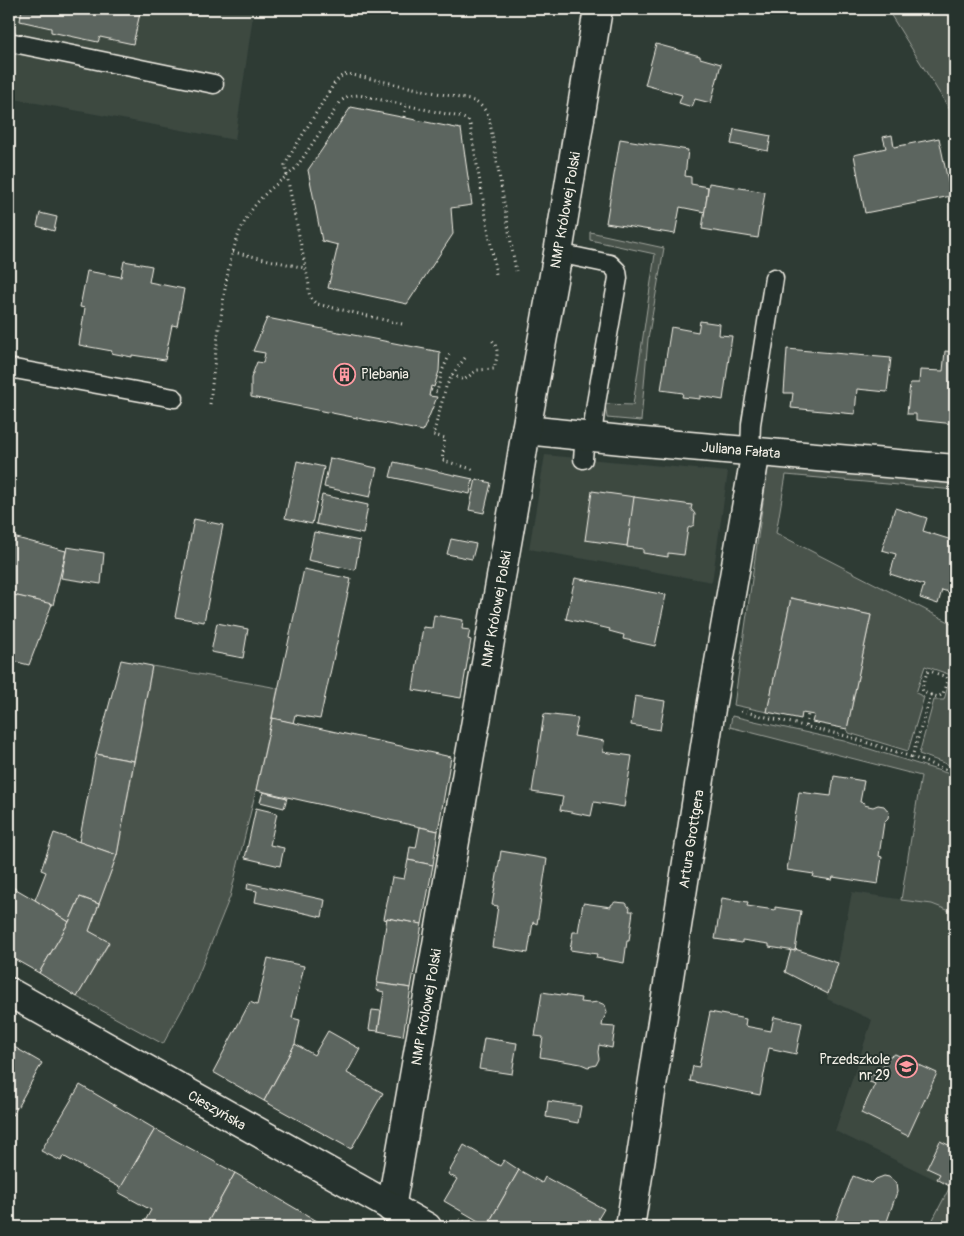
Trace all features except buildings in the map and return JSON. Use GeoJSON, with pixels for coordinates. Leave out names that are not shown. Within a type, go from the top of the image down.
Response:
{"type":"FeatureCollection","features":[{"type":"Feature","properties":{"kind":"street","name":"NMP Królowej Polski"},"geometry":{"type":"LineString","coordinates":[[391,1208],[558,253],[598,9]]}},
{"type":"Feature","properties":{"kind":"street","name":"Juliana Fałata"},"geometry":{"type":"LineString","coordinates":[[526,430],[587,444],[753,451],[955,469]]}},
{"type":"Feature","properties":{"kind":"street","name":"Artura Grottgera"},"geometry":{"type":"LineString","coordinates":[[630,1227],[753,451]]}},
{"type":"Feature","properties":{"kind":"street","name":"Cieszyńska"},"geometry":{"type":"LineString","coordinates":[[9,992],[427,1227]]}},
{"type":"Feature","properties":{"kind":"lane"},"geometry":{"type":"LineString","coordinates":[[9,42],[214,84]]}},
{"type":"Feature","properties":{"kind":"lane"},"geometry":{"type":"LineString","coordinates":[[558,253],[610,264],[617,271],[618,278],[587,444]]}},
{"type":"Feature","properties":{"kind":"lane"},"geometry":{"type":"LineString","coordinates":[[753,451],[751,424],[774,278]]}},
{"type":"Feature","properties":{"kind":"lane"},"geometry":{"type":"LineString","coordinates":[[9,368],[174,398]]}},
{"type":"Feature","properties":{"kind":"path"},"geometry":{"type":"LineString","coordinates":[[402,324],[317,304],[310,299],[308,292],[309,285],[285,165],[334,84],[343,75],[348,74],[474,101],[486,110],[489,117],[516,271]]}},
{"type":"Feature","properties":{"kind":"path"},"geometry":{"type":"LineString","coordinates":[[210,404],[213,366],[226,280],[241,229],[249,213],[262,196],[296,168],[341,101],[348,96],[359,95],[468,120],[496,274]]}},
{"type":"Feature","properties":{"kind":"path"},"geometry":{"type":"LineString","coordinates":[[404,117],[406,105]]}},
{"type":"Feature","properties":{"kind":"path"},"geometry":{"type":"LineString","coordinates":[[233,252],[305,268]]}},
{"type":"Feature","properties":{"kind":"path"},"geometry":{"type":"LineString","coordinates":[[452,375],[464,380],[476,370],[494,369],[497,346],[492,340]]}},
{"type":"Feature","properties":{"kind":"path"},"geometry":{"type":"LineString","coordinates":[[431,390],[437,392],[442,371],[450,354]]}},
{"type":"Feature","properties":{"kind":"path"},"geometry":{"type":"LineString","coordinates":[[465,358],[452,375],[446,387],[433,435],[445,438],[442,460],[475,470]]}},
{"type":"Feature","properties":{"kind":"path"},"geometry":{"type":"LineString","coordinates":[[930,671],[946,676],[947,680],[942,694],[938,697],[931,695],[923,692],[922,688],[927,672],[930,671]]}},
{"type":"Feature","properties":{"kind":"path"},"geometry":{"type":"LineString","coordinates":[[912,757],[931,695]]}},
{"type":"Feature","properties":{"kind":"path"},"geometry":{"type":"LineString","coordinates":[[712,702],[846,736],[955,773]]}},
{"type":"Feature","properties":{"kind":"path"},"geometry":{"type":"LineString","coordinates":[[806,726],[808,714]]}},
{"type":"Feature","properties":{"kind":"shaded area"},"geometry":{"type":"Polygon","coordinates":[[[9,9],[254,9],[235,140],[9,98],[9,9]]]}},
{"type":"Feature","properties":{"kind":"shaded area"},"geometry":{"type":"Polygon","coordinates":[[[887,9],[955,9],[955,118],[887,9]]]}},
{"type":"Feature","properties":{"kind":"shaded area"},"geometry":{"type":"Polygon","coordinates":[[[590,232],[664,248],[648,339],[641,421],[607,418],[605,404],[633,405],[655,254],[590,240],[590,232]]]}},
{"type":"Feature","properties":{"kind":"shaded area"},"geometry":{"type":"Polygon","coordinates":[[[545,455],[728,472],[712,582],[529,549],[545,455]]]}},
{"type":"Feature","properties":{"kind":"shaded area"},"geometry":{"type":"Polygon","coordinates":[[[769,460],[955,479],[955,490],[786,475],[776,533],[955,625],[955,767],[919,754],[934,700],[944,700],[951,675],[925,666],[916,693],[924,697],[908,751],[849,733],[847,729],[871,615],[791,598],[767,712],[734,705],[769,460]]]}},
{"type":"Feature","properties":{"kind":"shaded area"},"geometry":{"type":"Polygon","coordinates":[[[152,666],[278,688],[230,897],[191,993],[163,1044],[77,997],[109,943],[89,931],[117,855],[152,666]]]}},
{"type":"Feature","properties":{"kind":"shaded area"},"geometry":{"type":"Polygon","coordinates":[[[732,716],[844,741],[953,775],[955,778],[955,913],[932,904],[901,900],[921,776],[730,727],[732,716]]]}},
{"type":"Feature","properties":{"kind":"shaded area","name":"Przedszkole nr 29"},"geometry":{"type":"Polygon","coordinates":[[[852,892],[932,904],[955,913],[955,1177],[951,1187],[835,1131],[872,1020],[827,999],[838,963],[852,892]]]}},
{"type":"Feature","properties":{"kind":"shaded area"},"geometry":{"type":"Polygon","coordinates":[[[955,1177],[955,1227],[929,1227],[955,1177]]]}},
{"type":"Feature","properties":{"kind":"place","name":"Plebania"},"geometry":{"type":"Point","coordinates":[345,374]}},
{"type":"Feature","properties":{"kind":"place","name":"Przedszkole nr 29"},"geometry":{"type":"Point","coordinates":[906,1067]}}]}
